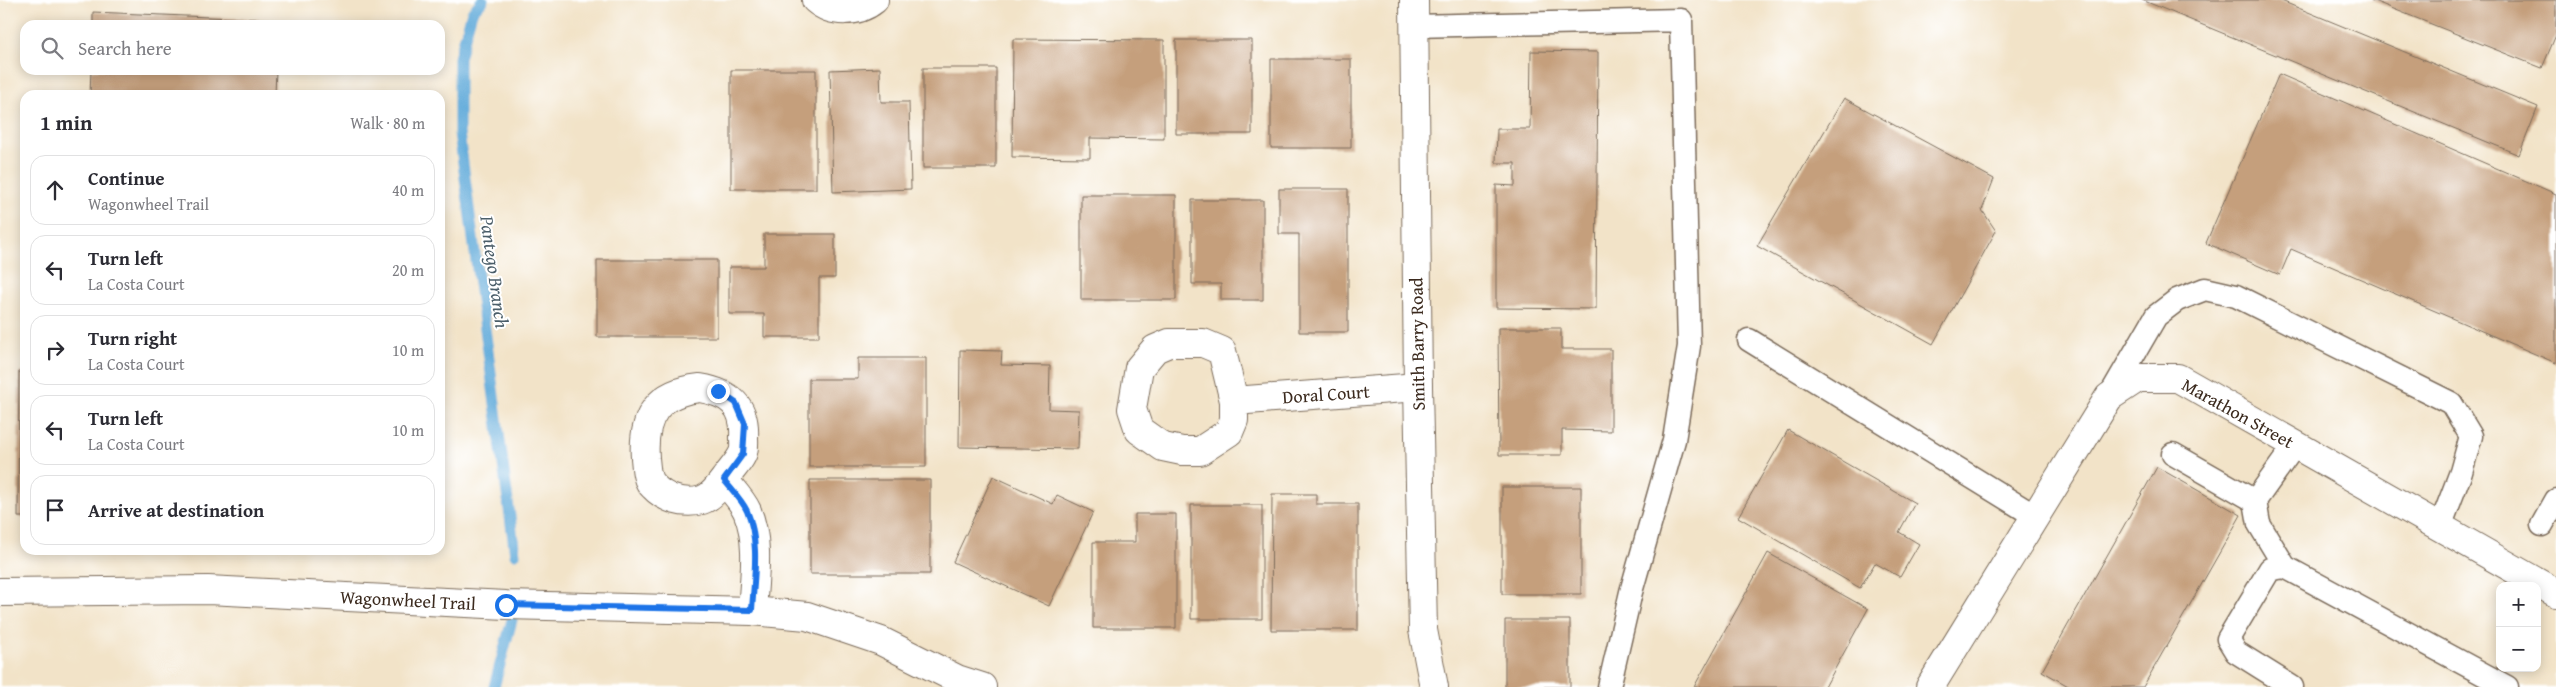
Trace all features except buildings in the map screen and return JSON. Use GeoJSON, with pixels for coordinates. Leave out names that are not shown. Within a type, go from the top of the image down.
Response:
{"type":"FeatureCollection","features":[{"type":"Feature","properties":{"kind":"street"},"geometry":{"type":"LineString","coordinates":[[816,0],[823,6],[843,10],[860,8],[874,0]]}},
{"type":"Feature","properties":{"kind":"street","name":"Smith Barry Road"},"geometry":{"type":"LineString","coordinates":[[1414,13],[1418,387],[1424,630],[1434,687]]}},
{"type":"Feature","properties":{"kind":"street","name":"Marathon Street"},"geometry":{"type":"LineString","coordinates":[[1930,687],[2109,397],[2138,378],[2178,378],[2556,593]]}},
{"type":"Feature","properties":{"kind":"street","name":"Doral Court"},"geometry":{"type":"LineString","coordinates":[[1234,401],[1418,387]]}},
{"type":"Feature","properties":{"kind":"street"},"geometry":{"type":"LineString","coordinates":[[724,480],[746,510],[752,530],[755,553],[752,610]]}},
{"type":"Feature","properties":{"kind":"street","name":"Wagonwheel Trail"},"geometry":{"type":"LineString","coordinates":[[0,592],[208,590],[506,605],[752,610],[816,620],[881,641],[965,684]]}},
{"type":"Feature","properties":{"kind":"lane"},"geometry":{"type":"LineString","coordinates":[[1414,13],[1681,20],[1688,346],[1674,440],[1631,592],[1609,687]]}},
{"type":"Feature","properties":{"kind":"lane"},"geometry":{"type":"LineString","coordinates":[[2109,397],[2156,316],[2177,300],[2204,289],[2236,296],[2451,403],[2471,436],[2461,472],[2440,527]]}},
{"type":"Feature","properties":{"kind":"lane"},"geometry":{"type":"LineString","coordinates":[[1749,340],[2035,516]]}},
{"type":"Feature","properties":{"kind":"lane"},"geometry":{"type":"LineString","coordinates":[[2295,445],[2255,502],[2259,524],[2285,567],[2507,687]]}},
{"type":"Feature","properties":{"kind":"lane"},"geometry":{"type":"LineString","coordinates":[[2173,454],[2255,502]]}},
{"type":"Feature","properties":{"kind":"lane"},"geometry":{"type":"LineString","coordinates":[[2542,525],[2556,500]]}},
{"type":"Feature","properties":{"kind":"lane"},"geometry":{"type":"LineString","coordinates":[[2285,567],[2270,570],[2228,639],[2236,652],[2292,687]]}},
{"type":"Feature","properties":{"kind":"waterway","name":"Pantego Branch"},"geometry":{"type":"LineString","coordinates":[[483,0],[472,12],[459,58],[459,133],[515,554]]}},
{"type":"Feature","properties":{"kind":"waterway","name":"Pantego Branch"},"geometry":{"type":"LineString","coordinates":[[494,687],[512,620]]}},
{"type":"Feature","properties":{"kind":"route"},"geometry":{"type":"LineString","coordinates":[[506,605],[752,610],[755,553],[752,530],[746,510],[724,480],[743,454],[745,424],[736,403],[718,391]]}}]}
